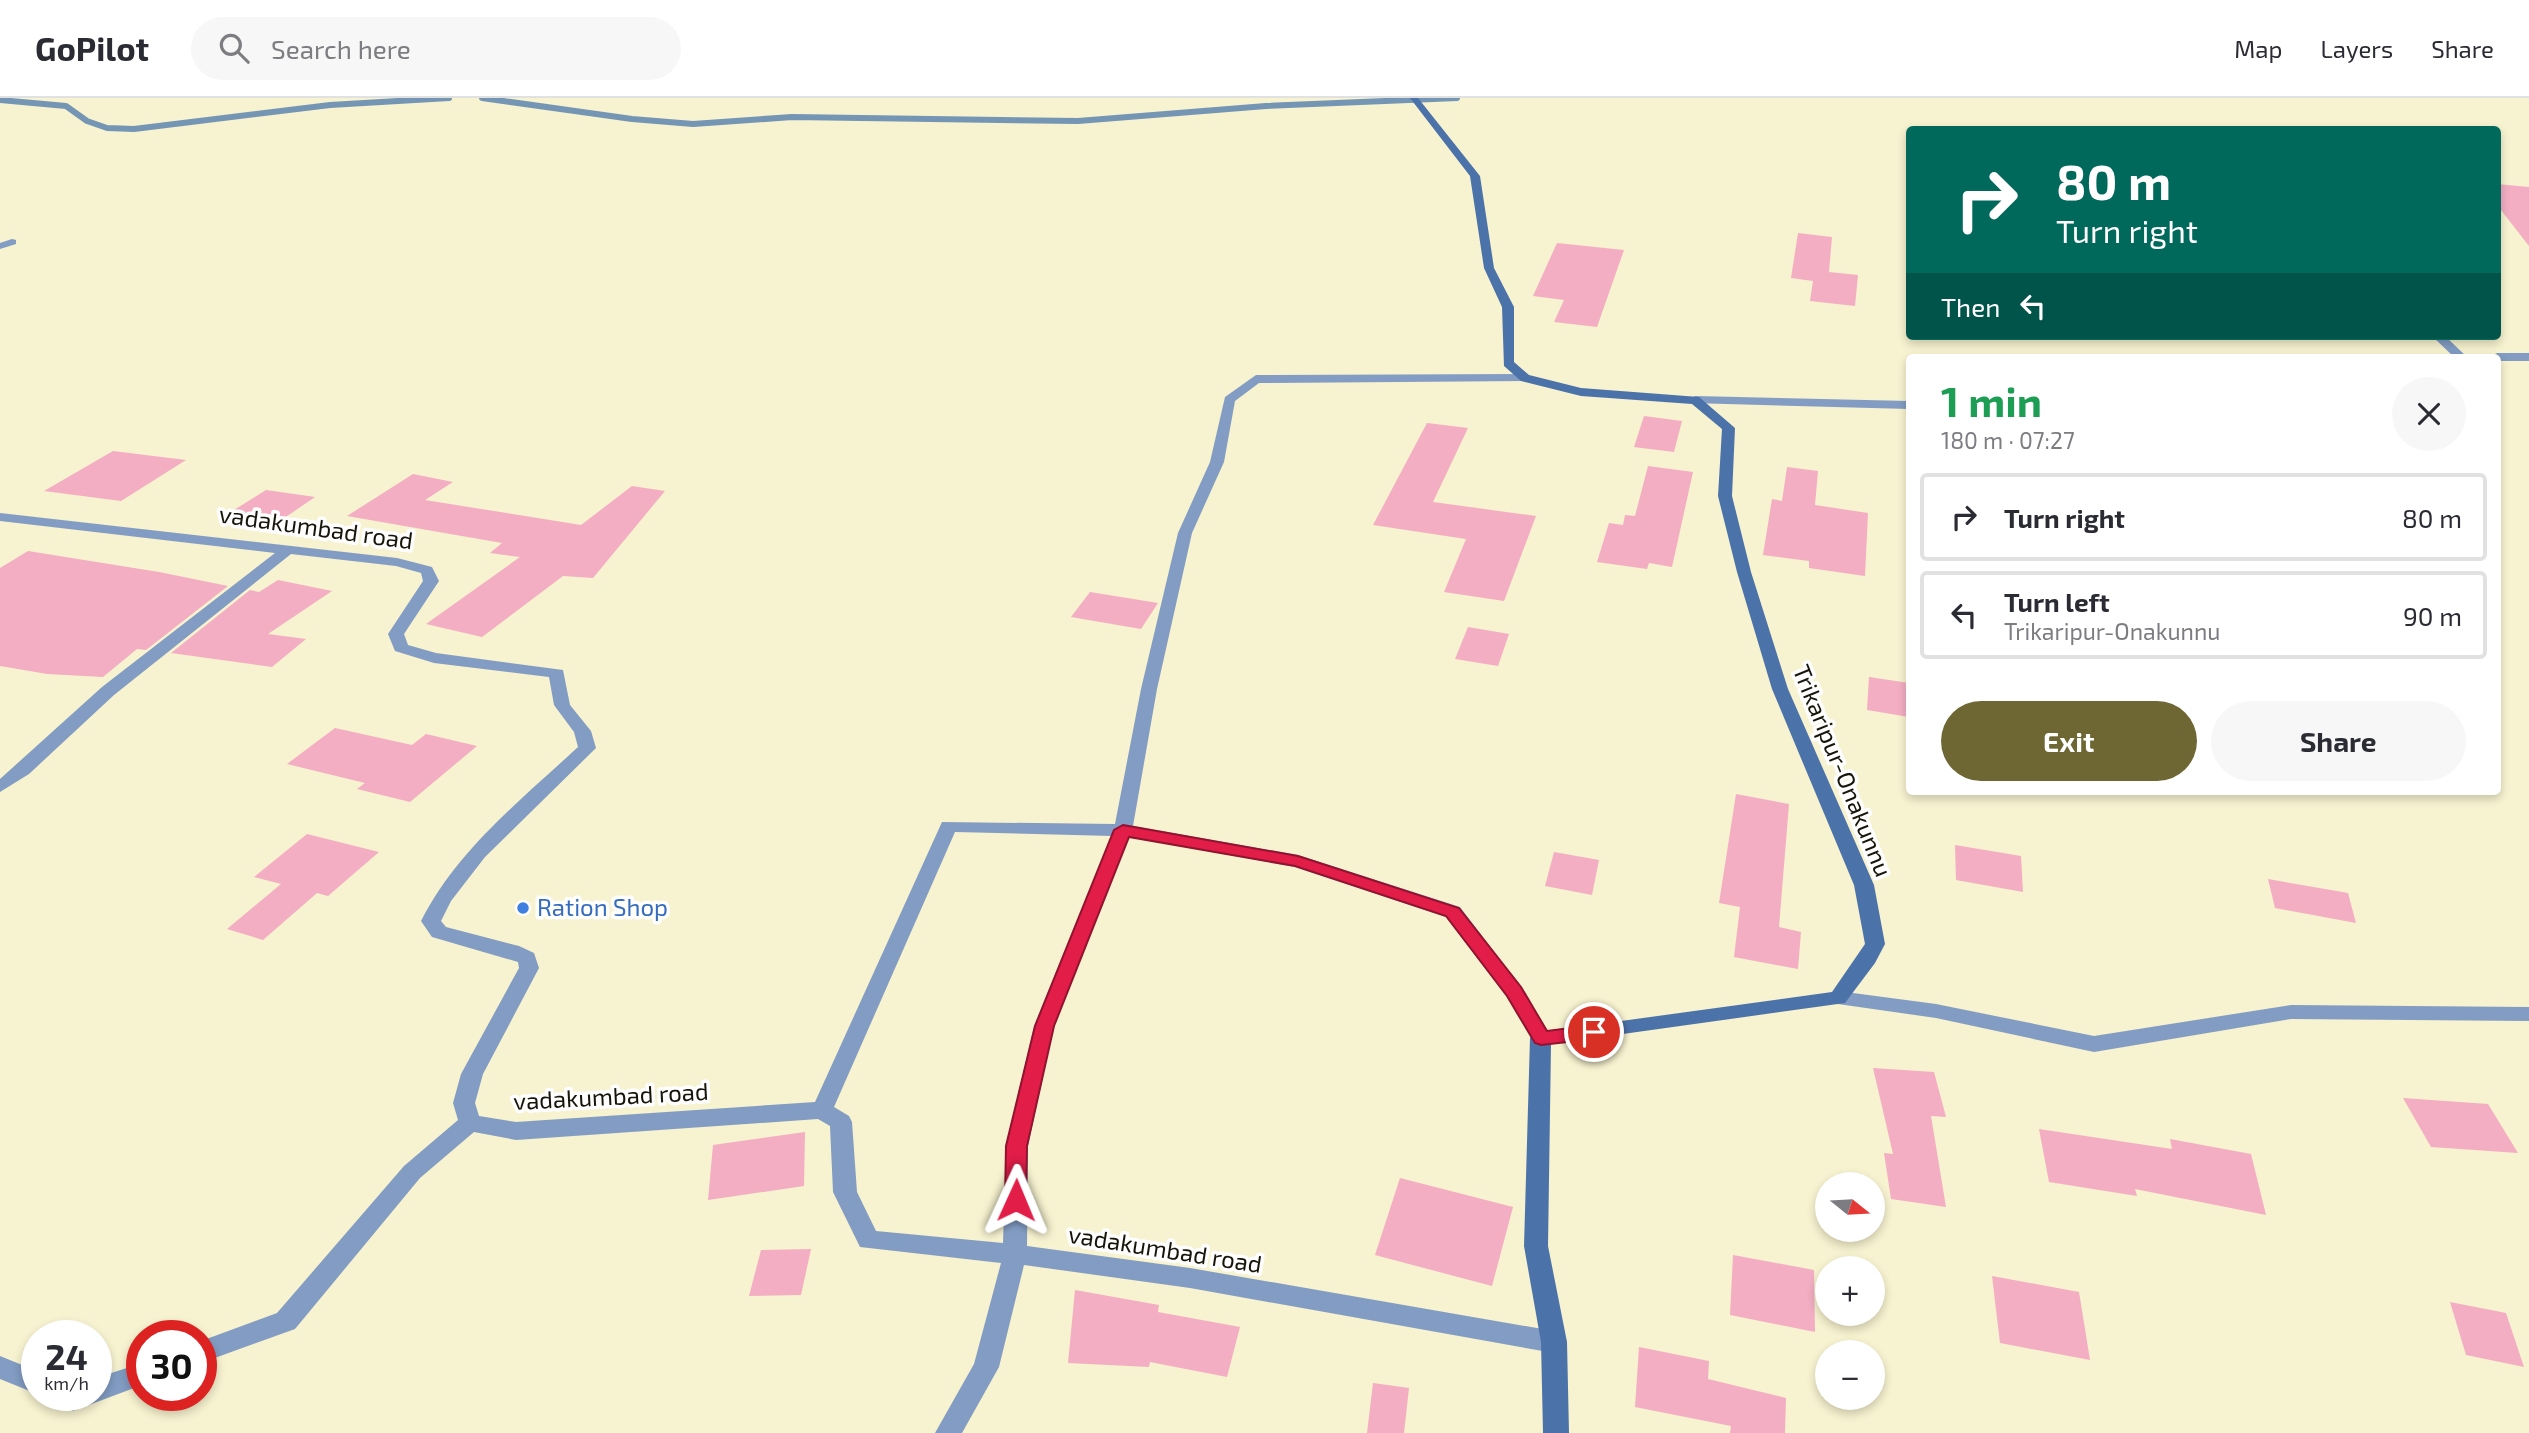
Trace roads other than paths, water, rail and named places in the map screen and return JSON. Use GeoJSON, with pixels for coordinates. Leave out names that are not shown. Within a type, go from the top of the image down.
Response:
{"type":"FeatureCollection","features":[{"type":"Feature","properties":{"kind":"street"},"geometry":{"type":"LineString","coordinates":[[1416,101],[1475,176],[1489,268],[1508,307],[1508,363],[1525,378]]}},
{"type":"Feature","properties":{"kind":"street"},"geometry":{"type":"LineString","coordinates":[[0,246],[12,242]]}},
{"type":"Feature","properties":{"kind":"street"},"geometry":{"type":"LineString","coordinates":[[2442,340],[2458,354]]}},
{"type":"Feature","properties":{"kind":"street"},"geometry":{"type":"LineString","coordinates":[[2501,357],[2529,356]]}},
{"type":"Feature","properties":{"kind":"street"},"geometry":{"type":"LineString","coordinates":[[948,1433],[986,1367],[1015,1254],[1017,1146],[1044,1026],[1123,830],[1149,689],[1185,533],[1217,462],[1228,400],[1256,379],[1525,378],[1581,392],[1636,398],[1906,405]]}},
{"type":"Feature","properties":{"kind":"street","name":"Trikaripur-Onakunnu"},"geometry":{"type":"LineString","coordinates":[[1695,400],[1729,428],[1725,496],[1744,572],[1780,688],[1864,885],[1875,944],[1868,958],[1838,998]]}},
{"type":"Feature","properties":{"kind":"street","name":"vadakumbad road"},"geometry":{"type":"LineString","coordinates":[[0,517],[397,562],[427,570],[431,581],[396,635],[401,649],[434,657],[557,673],[562,705],[582,731],[587,748],[481,850],[437,906],[431,921],[439,932],[512,951],[527,958],[529,968],[472,1074],[464,1103],[470,1123],[516,1131],[822,1110],[841,1122],[845,1192],[868,1240],[1015,1254],[1190,1278],[1554,1342]]}},
{"type":"Feature","properties":{"kind":"street"},"geometry":{"type":"LineString","coordinates":[[0,787],[23,770],[108,691],[289,549]]}},
{"type":"Feature","properties":{"kind":"street"},"geometry":{"type":"LineString","coordinates":[[822,1110],[948,826],[1123,830],[1298,861],[1453,912],[1514,992],[1541,1038],[1536,1246],[1554,1342],[1556,1433]]}},
{"type":"Feature","properties":{"kind":"street"},"geometry":{"type":"LineString","coordinates":[[1541,1038],[1838,998],[1936,1012],[2094,1044],[2291,1012],[2529,1014]]}},
{"type":"Feature","properties":{"kind":"street"},"geometry":{"type":"LineString","coordinates":[[217,1346],[286,1321],[412,1172],[470,1123]]}},
{"type":"Feature","properties":{"kind":"street"},"geometry":{"type":"LineString","coordinates":[[0,1367],[21,1376]]}},
{"type":"Feature","properties":{"kind":"waterway"},"geometry":{"type":"LineString","coordinates":[[0,100],[66,106],[87,121],[107,128],[134,129],[330,105],[449,98]]}},
{"type":"Feature","properties":{"kind":"waterway"},"geometry":{"type":"LineString","coordinates":[[482,98],[632,119],[693,124],[792,117],[1078,121],[1266,106],[1457,98]]}},
{"type":"Feature","properties":{"kind":"place","name":"Ration Shop"},"geometry":{"type":"Point","coordinates":[523,908]}}]}
